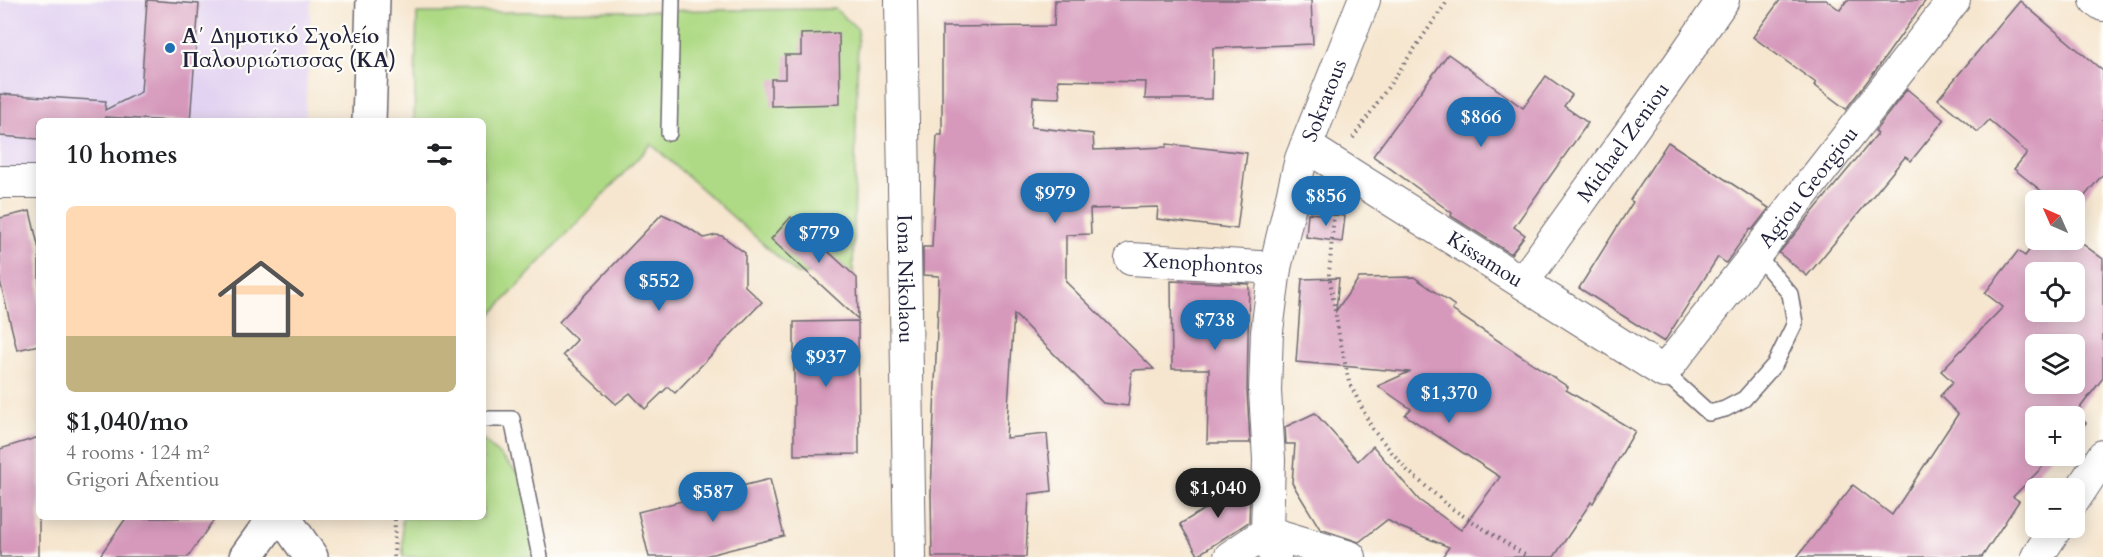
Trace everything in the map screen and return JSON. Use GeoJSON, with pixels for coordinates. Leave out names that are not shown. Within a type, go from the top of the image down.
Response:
{"type":"FeatureCollection","features":[{"type":"Feature","properties":{"kind":"main road"},"geometry":{"type":"LineString","coordinates":[[369,118],[373,0]]}},
{"type":"Feature","properties":{"kind":"main road"},"geometry":{"type":"LineString","coordinates":[[246,557],[273,520]]}},
{"type":"Feature","properties":{"kind":"main road"},"geometry":{"type":"LineString","coordinates":[[285,520],[311,557]]}},
{"type":"Feature","properties":{"kind":"street","name":"Iona Nikolaou"},"geometry":{"type":"LineString","coordinates":[[901,0],[910,557]]}},
{"type":"Feature","properties":{"kind":"street","name":"Sokratous"},"geometry":{"type":"LineString","coordinates":[[1271,544],[1265,391],[1266,343],[1275,268],[1301,159],[1364,0]]}},
{"type":"Feature","properties":{"kind":"street","name":"Michael Zeniou"},"geometry":{"type":"LineString","coordinates":[[1522,282],[1723,0]]}},
{"type":"Feature","properties":{"kind":"street","name":"Agiou Georgiou"},"geometry":{"type":"LineString","coordinates":[[1664,372],[1954,0]]}},
{"type":"Feature","properties":{"kind":"street"},"geometry":{"type":"LineString","coordinates":[[2096,0],[2103,5]]}},
{"type":"Feature","properties":{"kind":"street","name":"Kissamou"},"geometry":{"type":"LineString","coordinates":[[1306,146],[1664,372]]}},
{"type":"Feature","properties":{"kind":"street"},"geometry":{"type":"LineString","coordinates":[[0,182],[36,182]]}},
{"type":"Feature","properties":{"kind":"street","name":"Xenophontos"},"geometry":{"type":"LineString","coordinates":[[1131,259],[1275,268]]}},
{"type":"Feature","properties":{"kind":"street"},"geometry":{"type":"LineString","coordinates":[[2085,483],[2103,456]]}},
{"type":"Feature","properties":{"kind":"street"},"geometry":{"type":"LineString","coordinates":[[2037,557],[2049,538]]}},
{"type":"Feature","properties":{"kind":"street"},"geometry":{"type":"LineString","coordinates":[[1230,557],[1271,544],[1350,557]]}},
{"type":"Feature","properties":{"kind":"lane"},"geometry":{"type":"LineString","coordinates":[[669,134],[672,0]]}},
{"type":"Feature","properties":{"kind":"lane"},"geometry":{"type":"LineString","coordinates":[[1664,372],[1709,413],[1725,410],[1744,399],[1775,364],[1795,323],[1790,294],[1756,254]]}},
{"type":"Feature","properties":{"kind":"lane"},"geometry":{"type":"LineString","coordinates":[[486,419],[512,419],[540,557]]}},
{"type":"Feature","properties":{"kind":"path"},"geometry":{"type":"LineString","coordinates":[[1448,0],[1354,137],[1333,209],[1329,274],[1349,382],[1373,430],[1408,471],[1450,508],[1528,557]]}},
{"type":"Feature","properties":{"kind":"path"},"geometry":{"type":"LineString","coordinates":[[394,557],[395,520]]}},
{"type":"Feature","properties":{"kind":"shaded area"},"geometry":{"type":"Polygon","coordinates":[[[0,0],[311,0],[305,118],[36,118],[36,172],[0,171],[0,0]]]}},
{"type":"Feature","properties":{"kind":"green space"},"geometry":{"type":"Polygon","coordinates":[[[835,9],[858,29],[853,275],[797,274],[651,144],[486,320],[486,118],[414,118],[417,13],[835,9]]]}},
{"type":"Feature","properties":{"kind":"green space"},"geometry":{"type":"Polygon","coordinates":[[[486,442],[533,488],[543,557],[403,557],[402,520],[486,520],[486,442]]]}},
{"type":"Feature","properties":{"kind":"building","name":"Α΄ Δημοτικό Σχολείο Παλουριώτισσας (ΚΑ)"},"geometry":{"type":"Polygon","coordinates":[[[147,0],[199,4],[190,118],[36,118],[36,139],[0,136],[0,94],[106,101],[105,110],[141,92],[147,0]]]}},
{"type":"Feature","properties":{"kind":"building"},"geometry":{"type":"Polygon","coordinates":[[[1055,0],[1311,0],[1313,44],[1213,48],[1212,99],[1145,99],[1146,82],[1058,80],[1060,98],[1033,97],[1031,127],[1093,134],[1094,150],[1166,147],[1167,144],[1247,153],[1237,229],[1157,219],[1158,207],[1090,209],[1091,234],[1066,235],[1066,282],[1154,369],[1132,370],[1128,406],[1103,403],[1014,314],[1006,438],[1047,434],[1052,491],[1029,494],[1026,557],[932,557],[931,494],[939,276],[923,275],[923,247],[932,247],[937,135],[942,135],[942,27],[1054,26],[1055,0]]]}},
{"type":"Feature","properties":{"kind":"building"},"geometry":{"type":"Polygon","coordinates":[[[1780,0],[1826,0],[1840,10],[1847,0],[1926,0],[1846,109],[1814,85],[1816,83],[1753,37],[1780,0]]]}},
{"type":"Feature","properties":{"kind":"building"},"geometry":{"type":"Polygon","coordinates":[[[2020,1],[2103,71],[2103,174],[2085,196],[2085,190],[2040,190],[2014,169],[2027,153],[1989,120],[1978,132],[1938,99],[2020,1]]]}},
{"type":"Feature","properties":{"kind":"building"},"geometry":{"type":"Polygon","coordinates":[[[839,33],[840,104],[771,106],[771,79],[785,79],[785,55],[801,55],[801,34],[839,33]]]}},
{"type":"Feature","properties":{"kind":"building"},"geometry":{"type":"Polygon","coordinates":[[[1448,54],[1523,108],[1546,76],[1572,95],[1564,106],[1588,123],[1514,227],[1525,235],[1511,254],[1451,216],[1452,213],[1373,156],[1448,54]]]}},
{"type":"Feature","properties":{"kind":"building"},"geometry":{"type":"Polygon","coordinates":[[[1907,89],[1944,120],[1911,161],[1905,157],[1807,276],[1779,253],[1878,133],[1875,131],[1907,89]]]}},
{"type":"Feature","properties":{"kind":"building"},"geometry":{"type":"Polygon","coordinates":[[[1668,142],[1769,208],[1752,230],[1750,229],[1726,263],[1718,257],[1664,342],[1579,288],[1633,202],[1630,200],[1668,142]]]}},
{"type":"Feature","properties":{"kind":"building"},"geometry":{"type":"Polygon","coordinates":[[[30,211],[36,236],[36,346],[17,350],[0,281],[0,218],[30,211]]]}},
{"type":"Feature","properties":{"kind":"building"},"geometry":{"type":"Polygon","coordinates":[[[1308,213],[1345,216],[1342,242],[1306,237],[1308,213]]]}},
{"type":"Feature","properties":{"kind":"building"},"geometry":{"type":"Polygon","coordinates":[[[662,214],[704,238],[722,236],[745,253],[745,286],[762,302],[675,393],[668,387],[645,409],[630,393],[616,404],[563,355],[577,340],[559,322],[662,214]]]}},
{"type":"Feature","properties":{"kind":"building"},"geometry":{"type":"Polygon","coordinates":[[[791,217],[857,278],[858,319],[771,239],[791,217]]]}},
{"type":"Feature","properties":{"kind":"building"},"geometry":{"type":"Polygon","coordinates":[[[2085,246],[2103,259],[2103,378],[2081,406],[2025,406],[2025,466],[2043,466],[2032,478],[2025,478],[2025,485],[2013,497],[2019,501],[1982,557],[1797,557],[1853,485],[1892,515],[1958,414],[1940,396],[1953,382],[1941,371],[2003,307],[1985,293],[2018,251],[2025,256],[2030,250],[2085,250],[2085,246]]]}},
{"type":"Feature","properties":{"kind":"building"},"geometry":{"type":"Polygon","coordinates":[[[1414,277],[1455,306],[1452,310],[1568,387],[1566,390],[1635,431],[1593,503],[1591,502],[1554,557],[1442,557],[1449,547],[1387,520],[1359,542],[1320,529],[1292,483],[1295,444],[1286,444],[1285,427],[1315,413],[1358,461],[1373,446],[1419,500],[1461,530],[1500,477],[1405,415],[1411,409],[1378,386],[1409,372],[1296,362],[1302,279],[1339,278],[1336,311],[1359,278],[1414,277]]]}},
{"type":"Feature","properties":{"kind":"building"},"geometry":{"type":"Polygon","coordinates":[[[1171,281],[1249,284],[1247,391],[1250,443],[1207,443],[1209,369],[1172,369],[1171,281]]]}},
{"type":"Feature","properties":{"kind":"building"},"geometry":{"type":"Polygon","coordinates":[[[858,321],[859,454],[794,455],[794,322],[858,321]]]}},
{"type":"Feature","properties":{"kind":"building"},"geometry":{"type":"Polygon","coordinates":[[[36,438],[36,520],[39,520],[39,557],[0,557],[0,449],[36,438]]]}},
{"type":"Feature","properties":{"kind":"building"},"geometry":{"type":"Polygon","coordinates":[[[770,479],[784,536],[701,557],[649,557],[638,512],[770,479]]]}},
{"type":"Feature","properties":{"kind":"building"},"geometry":{"type":"Polygon","coordinates":[[[1209,489],[1250,492],[1249,522],[1198,555],[1180,524],[1208,507],[1209,489]]]}},
{"type":"Feature","properties":{"kind":"building"},"geometry":{"type":"Polygon","coordinates":[[[125,520],[214,520],[188,557],[99,557],[125,520]]]}},
{"type":"Feature","properties":{"kind":"place","name":"Α΄ Δημοτικό Σχολείο Παλουριώτισσας (ΚΑ)"},"geometry":{"type":"Point","coordinates":[170,48]}}]}
